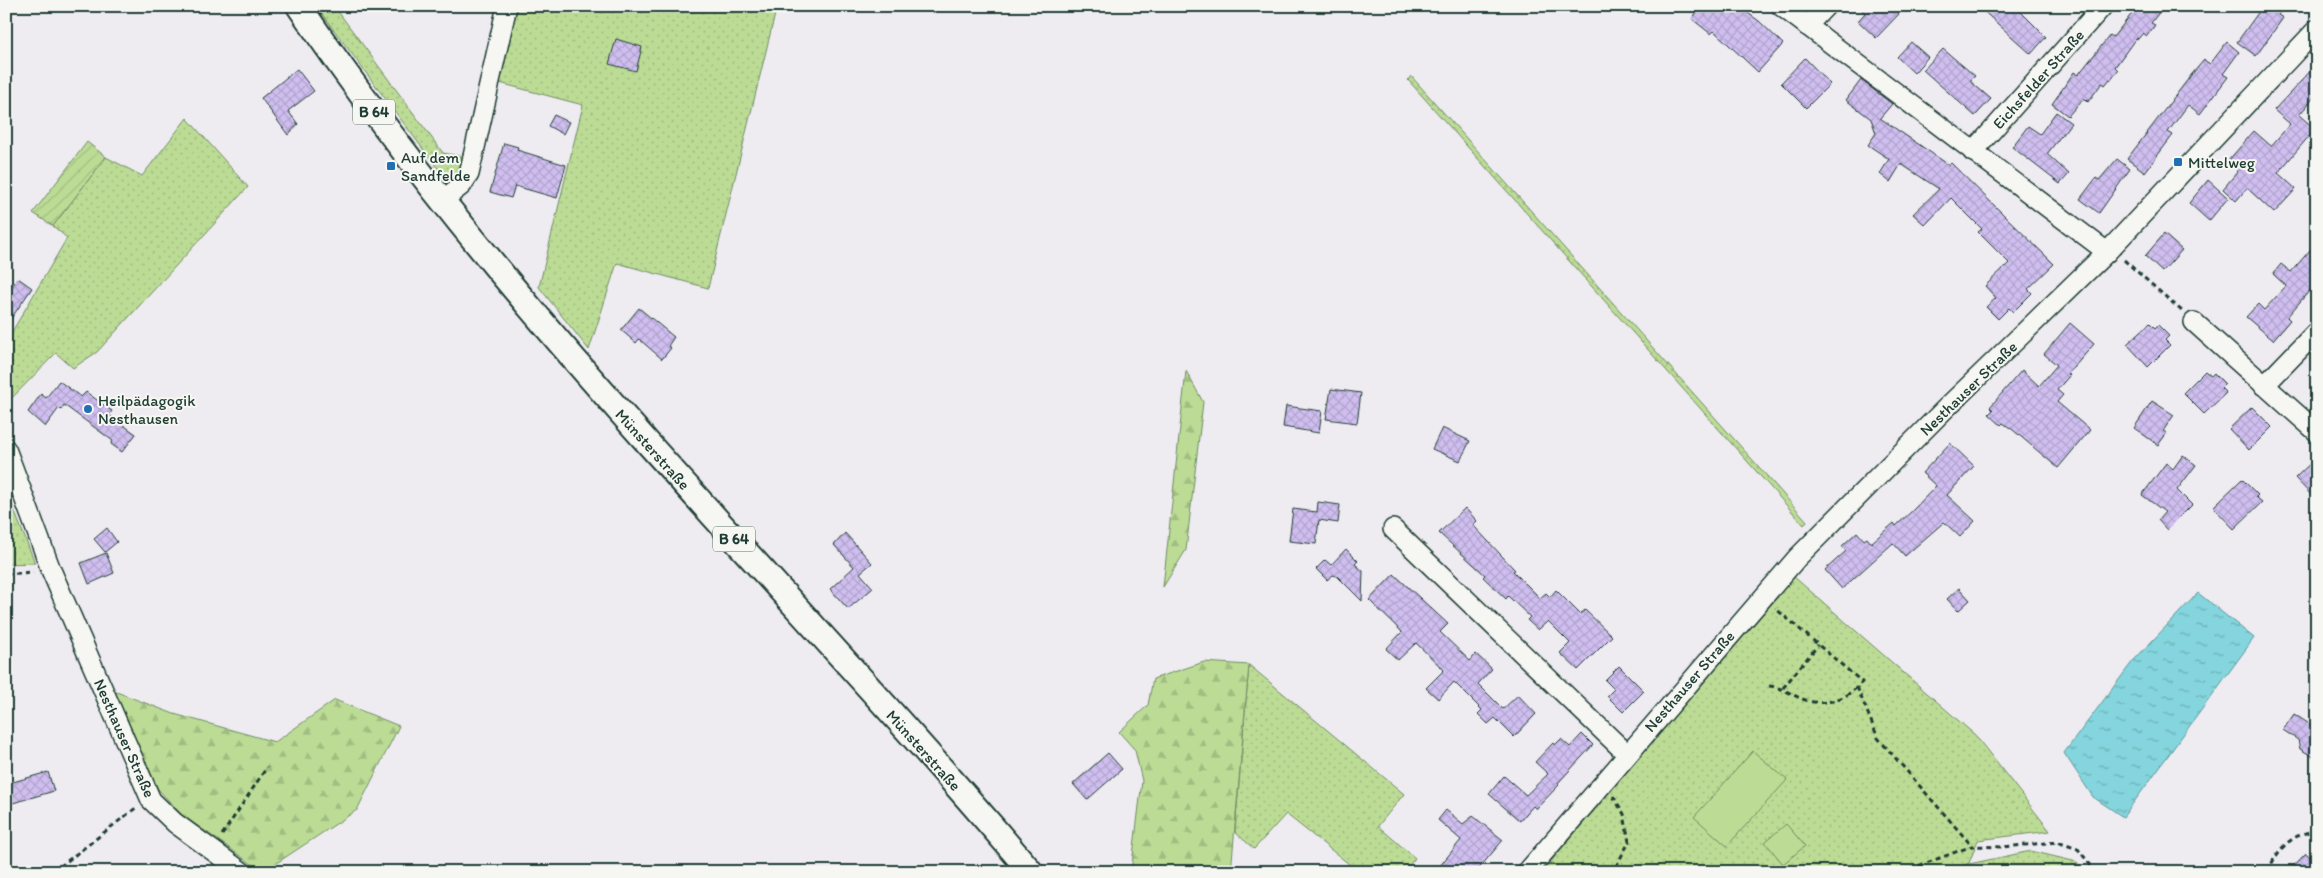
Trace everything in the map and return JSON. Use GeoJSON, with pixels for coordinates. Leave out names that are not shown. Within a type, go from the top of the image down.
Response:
{"type":"FeatureCollection","features":[{"type":"Feature","properties":{"kind":"main road","name":"Münsterstraße"},"geometry":{"type":"LineString","coordinates":[[299,6],[378,117],[472,237],[626,419],[1031,872]]}},
{"type":"Feature","properties":{"kind":"street"},"geometry":{"type":"LineString","coordinates":[[443,200],[462,185],[469,174],[507,6]]}},
{"type":"Feature","properties":{"kind":"street"},"geometry":{"type":"LineString","coordinates":[[1781,6],[2107,252]]}},
{"type":"Feature","properties":{"kind":"street"},"geometry":{"type":"LineString","coordinates":[[1807,26],[1826,6]]}},
{"type":"Feature","properties":{"kind":"street","name":"Eichsfelder Straße"},"geometry":{"type":"LineString","coordinates":[[1973,152],[2103,6]]}},
{"type":"Feature","properties":{"kind":"street","name":"Nesthauser Straße"},"geometry":{"type":"LineString","coordinates":[[1527,872],[1603,780],[1797,558],[2107,252],[2317,30]]}},
{"type":"Feature","properties":{"kind":"street"},"geometry":{"type":"LineString","coordinates":[[2194,322],[2317,432]]}},
{"type":"Feature","properties":{"kind":"street"},"geometry":{"type":"LineString","coordinates":[[2264,386],[2317,331]]}},
{"type":"Feature","properties":{"kind":"street","name":"Nesthauser Straße"},"geometry":{"type":"LineString","coordinates":[[6,449],[51,570],[151,800],[174,824],[242,872]]}},
{"type":"Feature","properties":{"kind":"street"},"geometry":{"type":"LineString","coordinates":[[1393,529],[1626,754]]}},
{"type":"Feature","properties":{"kind":"path"},"geometry":{"type":"LineString","coordinates":[[2107,252],[2122,258],[2194,322]]}},
{"type":"Feature","properties":{"kind":"path"},"geometry":{"type":"LineString","coordinates":[[6,574],[51,570]]}},
{"type":"Feature","properties":{"kind":"path"},"geometry":{"type":"LineString","coordinates":[[1761,597],[1862,682],[1840,700],[1811,702],[1783,688],[1769,686]]}},
{"type":"Feature","properties":{"kind":"path"},"geometry":{"type":"LineString","coordinates":[[1783,688],[1818,645]]}},
{"type":"Feature","properties":{"kind":"path"},"geometry":{"type":"LineString","coordinates":[[1857,687],[1878,738],[1972,846]]}},
{"type":"Feature","properties":{"kind":"path"},"geometry":{"type":"LineString","coordinates":[[212,850],[267,767]]}},
{"type":"Feature","properties":{"kind":"path"},"geometry":{"type":"LineString","coordinates":[[1603,780],[1624,814],[1629,842],[1613,872]]}},
{"type":"Feature","properties":{"kind":"path"},"geometry":{"type":"LineString","coordinates":[[53,872],[135,808],[151,800]]}},
{"type":"Feature","properties":{"kind":"path"},"geometry":{"type":"LineString","coordinates":[[2268,872],[2274,855],[2296,835],[2309,832],[2317,838]]}},
{"type":"Feature","properties":{"kind":"path"},"geometry":{"type":"LineString","coordinates":[[1902,872],[1972,846],[2003,848],[2057,842],[2078,848],[2096,872]]}},
{"type":"Feature","properties":{"kind":"green space"},"geometry":{"type":"Polygon","coordinates":[[[316,6],[334,6],[443,153],[466,157],[460,174],[450,178],[441,173],[316,6]]]}},
{"type":"Feature","properties":{"kind":"green space"},"geometry":{"type":"Polygon","coordinates":[[[512,6],[777,6],[708,288],[617,263],[589,350],[539,287],[583,105],[496,82],[512,6]]]}},
{"type":"Feature","properties":{"kind":"green space"},"geometry":{"type":"Polygon","coordinates":[[[1411,76],[1807,521],[1804,525],[1408,80],[1411,76]]]}},
{"type":"Feature","properties":{"kind":"green space"},"geometry":{"type":"Polygon","coordinates":[[[187,118],[248,187],[97,352],[73,368],[56,353],[6,404],[6,342],[67,238],[53,226],[106,157],[142,176],[187,118]]]}},
{"type":"Feature","properties":{"kind":"green space"},"geometry":{"type":"Polygon","coordinates":[[[87,142],[106,157],[53,226],[33,213],[87,142]]]}},
{"type":"Feature","properties":{"kind":"green space"},"geometry":{"type":"Polygon","coordinates":[[[1186,371],[1203,402],[1186,550],[1163,587],[1186,371]]]}},
{"type":"Feature","properties":{"kind":"green space"},"geometry":{"type":"Polygon","coordinates":[[[6,490],[35,563],[6,564],[6,490]]]}},
{"type":"Feature","properties":{"kind":"green space"},"geometry":{"type":"Polygon","coordinates":[[[1793,576],[1975,735],[2050,831],[1978,840],[1969,863],[1946,872],[1542,872],[1793,576]]]}},
{"type":"Feature","properties":{"kind":"green space"},"geometry":{"type":"Polygon","coordinates":[[[1204,662],[1249,665],[1231,872],[1131,872],[1142,781],[1135,750],[1119,732],[1148,705],[1153,679],[1204,662]]]}},
{"type":"Feature","properties":{"kind":"green space"},"geometry":{"type":"Polygon","coordinates":[[[1249,665],[1404,794],[1378,826],[1415,858],[1404,872],[1359,872],[1286,814],[1254,849],[1235,832],[1249,665]]]}},
{"type":"Feature","properties":{"kind":"green space"},"geometry":{"type":"Polygon","coordinates":[[[114,691],[174,714],[275,742],[335,700],[399,726],[357,810],[263,872],[181,814],[158,789],[114,691]]]}},
{"type":"Feature","properties":{"kind":"green space"},"geometry":{"type":"Polygon","coordinates":[[[1753,751],[1787,780],[1727,846],[1694,817],[1753,751]]]}},
{"type":"Feature","properties":{"kind":"green space"},"geometry":{"type":"Polygon","coordinates":[[[1786,824],[1805,846],[1783,864],[1765,842],[1786,824]]]}},
{"type":"Feature","properties":{"kind":"green space"},"geometry":{"type":"Polygon","coordinates":[[[2031,851],[2077,862],[2085,872],[1949,872],[1969,864],[2031,851]]]}},
{"type":"Feature","properties":{"kind":"water"},"geometry":{"type":"Polygon","coordinates":[[[2198,593],[2254,638],[2123,817],[2093,797],[2064,753],[2133,661],[2198,593]]]}},
{"type":"Feature","properties":{"kind":"building"},"geometry":{"type":"Polygon","coordinates":[[[1701,6],[1738,6],[1759,21],[1783,44],[1758,72],[1714,31],[1711,34],[1692,19],[1701,6]]]}},
{"type":"Feature","properties":{"kind":"building"},"geometry":{"type":"Polygon","coordinates":[[[1858,6],[1891,7],[1899,14],[1876,38],[1858,21],[1865,13],[1858,6]]]}},
{"type":"Feature","properties":{"kind":"building"},"geometry":{"type":"Polygon","coordinates":[[[1978,6],[2015,6],[2046,37],[2031,54],[1978,6]]]}},
{"type":"Feature","properties":{"kind":"building"},"geometry":{"type":"Polygon","coordinates":[[[2138,6],[2164,6],[2151,23],[2155,25],[2147,36],[2143,33],[2138,39],[2136,38],[2115,67],[2118,70],[2111,80],[2105,85],[2102,83],[2088,102],[2084,98],[2068,116],[2052,104],[2074,72],[2078,75],[2110,35],[2113,37],[2138,6]]]}},
{"type":"Feature","properties":{"kind":"building"},"geometry":{"type":"Polygon","coordinates":[[[2263,6],[2284,6],[2278,15],[2283,18],[2256,56],[2237,42],[2263,6]]]}},
{"type":"Feature","properties":{"kind":"building"},"geometry":{"type":"Polygon","coordinates":[[[616,39],[642,47],[636,71],[609,64],[616,39]]]}},
{"type":"Feature","properties":{"kind":"building"},"geometry":{"type":"Polygon","coordinates":[[[1911,42],[1928,57],[1914,73],[1897,57],[1911,42]]]}},
{"type":"Feature","properties":{"kind":"building"},"geometry":{"type":"Polygon","coordinates":[[[2227,42],[2239,52],[2223,74],[2228,77],[2200,114],[2188,105],[2168,132],[2173,135],[2145,172],[2127,159],[2192,74],[2204,60],[2210,64],[2227,42]]]}},
{"type":"Feature","properties":{"kind":"building"},"geometry":{"type":"Polygon","coordinates":[[[1943,49],[1975,76],[1970,81],[1991,99],[1975,116],[1923,70],[1943,49]]]}},
{"type":"Feature","properties":{"kind":"building"},"geometry":{"type":"Polygon","coordinates":[[[1805,58],[1830,84],[1806,108],[1781,83],[1805,58]]]}},
{"type":"Feature","properties":{"kind":"building"},"geometry":{"type":"Polygon","coordinates":[[[2317,64],[2317,94],[2299,115],[2315,129],[2278,173],[2296,189],[2274,213],[2247,188],[2236,201],[2223,189],[2238,171],[2227,162],[2254,131],[2271,146],[2290,124],[2274,110],[2317,64]]]}},
{"type":"Feature","properties":{"kind":"building"},"geometry":{"type":"Polygon","coordinates":[[[297,69],[314,91],[288,111],[298,124],[288,135],[261,98],[297,69]]]}},
{"type":"Feature","properties":{"kind":"building"},"geometry":{"type":"Polygon","coordinates":[[[1861,80],[1892,104],[1880,118],[1949,165],[1951,163],[2054,264],[2028,289],[2032,293],[2013,312],[2009,308],[1998,319],[1986,307],[1996,298],[1985,286],[2009,263],[1978,232],[1982,229],[1951,198],[1925,225],[1913,214],[1939,189],[1901,164],[1890,182],[1880,174],[1889,159],[1868,145],[1876,133],[1871,119],[1846,100],[1861,80]]]}},
{"type":"Feature","properties":{"kind":"building"},"geometry":{"type":"Polygon","coordinates":[[[2056,112],[2071,123],[2047,154],[2069,174],[2060,184],[2012,147],[2028,126],[2040,134],[2056,112]]]}},
{"type":"Feature","properties":{"kind":"building"},"geometry":{"type":"Polygon","coordinates":[[[554,115],[569,122],[563,134],[548,126],[554,115]]]}},
{"type":"Feature","properties":{"kind":"building"},"geometry":{"type":"Polygon","coordinates":[[[504,143],[518,147],[517,150],[566,165],[557,198],[515,186],[511,198],[490,192],[504,143]]]}},
{"type":"Feature","properties":{"kind":"building"},"geometry":{"type":"Polygon","coordinates":[[[2117,159],[2130,169],[2099,213],[2080,199],[2096,178],[2099,180],[2117,159]]]}},
{"type":"Feature","properties":{"kind":"building"},"geometry":{"type":"Polygon","coordinates":[[[2208,180],[2228,198],[2209,221],[2189,203],[2208,180]]]}},
{"type":"Feature","properties":{"kind":"building"},"geometry":{"type":"Polygon","coordinates":[[[2164,234],[2182,250],[2162,272],[2145,256],[2164,234]]]}},
{"type":"Feature","properties":{"kind":"building"},"geometry":{"type":"Polygon","coordinates":[[[2317,242],[2317,282],[2287,317],[2290,320],[2273,340],[2246,317],[2258,304],[2264,310],[2286,286],[2273,274],[2281,264],[2291,272],[2317,242]]]}},
{"type":"Feature","properties":{"kind":"building"},"geometry":{"type":"Polygon","coordinates":[[[18,278],[32,288],[6,326],[6,294],[18,278]]]}},
{"type":"Feature","properties":{"kind":"building"},"geometry":{"type":"Polygon","coordinates":[[[639,308],[674,337],[668,346],[671,348],[662,359],[639,339],[636,343],[621,330],[639,308]]]}},
{"type":"Feature","properties":{"kind":"building"},"geometry":{"type":"Polygon","coordinates":[[[2070,323],[2094,344],[2057,390],[2063,395],[2057,402],[2090,430],[2058,468],[2013,430],[2003,423],[2001,425],[1989,414],[1993,410],[1990,407],[2022,370],[2039,386],[2057,365],[2044,354],[2070,323]]]}},
{"type":"Feature","properties":{"kind":"building"},"geometry":{"type":"Polygon","coordinates":[[[2150,323],[2155,328],[2158,325],[2169,336],[2165,340],[2170,345],[2148,367],[2127,344],[2150,323]]]}},
{"type":"Feature","properties":{"kind":"building"},"geometry":{"type":"Polygon","coordinates":[[[2205,371],[2211,376],[2214,373],[2225,384],[2221,388],[2226,393],[2204,414],[2183,393],[2205,371]]]}},
{"type":"Feature","properties":{"kind":"building"},"geometry":{"type":"Polygon","coordinates":[[[59,381],[81,397],[86,392],[112,411],[109,415],[136,434],[122,452],[111,444],[113,441],[64,405],[61,410],[59,408],[45,427],[28,412],[41,394],[46,398],[59,381]]]}},
{"type":"Feature","properties":{"kind":"building"},"geometry":{"type":"Polygon","coordinates":[[[1331,389],[1361,393],[1357,423],[1326,419],[1331,389]]]}},
{"type":"Feature","properties":{"kind":"building"},"geometry":{"type":"Polygon","coordinates":[[[2152,401],[2174,415],[2163,431],[2167,433],[2158,445],[2134,428],[2152,401]]]}},
{"type":"Feature","properties":{"kind":"building"},"geometry":{"type":"Polygon","coordinates":[[[1286,406],[1322,411],[1319,433],[1283,427],[1286,406]]]}},
{"type":"Feature","properties":{"kind":"building"},"geometry":{"type":"Polygon","coordinates":[[[2252,407],[2272,427],[2249,450],[2229,429],[2252,407]]]}},
{"type":"Feature","properties":{"kind":"building"},"geometry":{"type":"Polygon","coordinates":[[[1442,428],[1470,441],[1460,461],[1432,449],[1442,428]]]}},
{"type":"Feature","properties":{"kind":"building"},"geometry":{"type":"Polygon","coordinates":[[[1950,443],[1974,466],[1947,495],[1975,521],[1960,537],[1944,522],[1905,556],[1893,543],[1842,589],[1825,570],[1846,551],[1842,546],[1857,532],[1864,540],[1867,538],[1871,543],[1894,523],[1896,526],[1913,510],[1936,486],[1922,473],[1950,443]]]}},
{"type":"Feature","properties":{"kind":"building"},"geometry":{"type":"Polygon","coordinates":[[[2183,455],[2196,465],[2177,490],[2192,505],[2167,530],[2158,520],[2165,512],[2142,495],[2166,463],[2173,469],[2183,455]]]}},
{"type":"Feature","properties":{"kind":"building"},"geometry":{"type":"Polygon","coordinates":[[[2317,457],[2317,501],[2295,478],[2317,457]]]}},
{"type":"Feature","properties":{"kind":"building"},"geometry":{"type":"Polygon","coordinates":[[[2242,479],[2258,495],[2256,497],[2262,502],[2234,529],[2213,507],[2242,479]]]}},
{"type":"Feature","properties":{"kind":"building"},"geometry":{"type":"Polygon","coordinates":[[[1318,502],[1340,505],[1338,523],[1319,520],[1316,544],[1289,541],[1293,509],[1317,512],[1318,502]]]}},
{"type":"Feature","properties":{"kind":"building"},"geometry":{"type":"Polygon","coordinates":[[[1465,508],[1477,521],[1473,525],[1515,570],[1513,571],[1540,598],[1546,593],[1550,597],[1556,590],[1580,614],[1585,610],[1612,636],[1578,670],[1560,653],[1570,643],[1548,621],[1538,630],[1527,620],[1530,617],[1508,596],[1506,599],[1483,577],[1485,575],[1439,533],[1465,508]]]}},
{"type":"Feature","properties":{"kind":"building"},"geometry":{"type":"Polygon","coordinates":[[[107,528],[117,542],[105,552],[94,539],[107,528]]]}},
{"type":"Feature","properties":{"kind":"building"},"geometry":{"type":"Polygon","coordinates":[[[845,533],[872,563],[860,573],[873,588],[848,609],[830,589],[854,567],[834,545],[845,533]]]}},
{"type":"Feature","properties":{"kind":"building"},"geometry":{"type":"Polygon","coordinates":[[[1346,549],[1358,561],[1355,564],[1363,571],[1362,601],[1338,577],[1333,575],[1327,580],[1316,569],[1325,560],[1331,565],[1346,549]]]}},
{"type":"Feature","properties":{"kind":"building"},"geometry":{"type":"Polygon","coordinates":[[[106,553],[114,573],[89,584],[81,563],[106,553]]]}},
{"type":"Feature","properties":{"kind":"building"},"geometry":{"type":"Polygon","coordinates":[[[1394,574],[1448,624],[1440,632],[1470,661],[1476,654],[1492,669],[1478,684],[1503,709],[1518,695],[1536,714],[1514,737],[1495,718],[1488,724],[1478,714],[1482,710],[1454,682],[1438,699],[1426,688],[1444,670],[1416,643],[1398,660],[1386,649],[1402,632],[1369,600],[1394,574]]]}},
{"type":"Feature","properties":{"kind":"building"},"geometry":{"type":"Polygon","coordinates":[[[1959,588],[1970,600],[1958,611],[1947,599],[1959,588]]]}},
{"type":"Feature","properties":{"kind":"building"},"geometry":{"type":"Polygon","coordinates":[[[1619,666],[1644,691],[1623,712],[1607,696],[1614,689],[1605,680],[1619,666]]]}},
{"type":"Feature","properties":{"kind":"building"},"geometry":{"type":"Polygon","coordinates":[[[2294,714],[2317,729],[2317,759],[2300,749],[2298,740],[2283,730],[2294,714]]]}},
{"type":"Feature","properties":{"kind":"building"},"geometry":{"type":"Polygon","coordinates":[[[1582,734],[1593,745],[1536,809],[1533,806],[1520,821],[1489,794],[1504,776],[1526,795],[1548,774],[1535,762],[1553,743],[1555,745],[1561,739],[1570,747],[1582,734]]]}},
{"type":"Feature","properties":{"kind":"building"},"geometry":{"type":"Polygon","coordinates":[[[1108,753],[1122,769],[1087,800],[1073,784],[1108,753]]]}},
{"type":"Feature","properties":{"kind":"building"},"geometry":{"type":"Polygon","coordinates":[[[48,772],[54,791],[6,805],[6,784],[48,772]]]}},
{"type":"Feature","properties":{"kind":"building"},"geometry":{"type":"Polygon","coordinates":[[[1446,810],[1463,824],[1473,816],[1503,840],[1476,872],[1435,872],[1461,840],[1438,820],[1446,810]]]}},
{"type":"Feature","properties":{"kind":"building"},"geometry":{"type":"Polygon","coordinates":[[[2306,853],[2317,864],[2317,872],[2288,872],[2306,853]]]}},
{"type":"Feature","properties":{"kind":"place","name":"Mittelweg"},"geometry":{"type":"Point","coordinates":[2178,162]}},
{"type":"Feature","properties":{"kind":"place","name":"Auf dem Sandfelde"},"geometry":{"type":"Point","coordinates":[391,166]}},
{"type":"Feature","properties":{"kind":"place","name":"Heilpädagogik Nesthausen"},"geometry":{"type":"Point","coordinates":[88,409]}}]}
